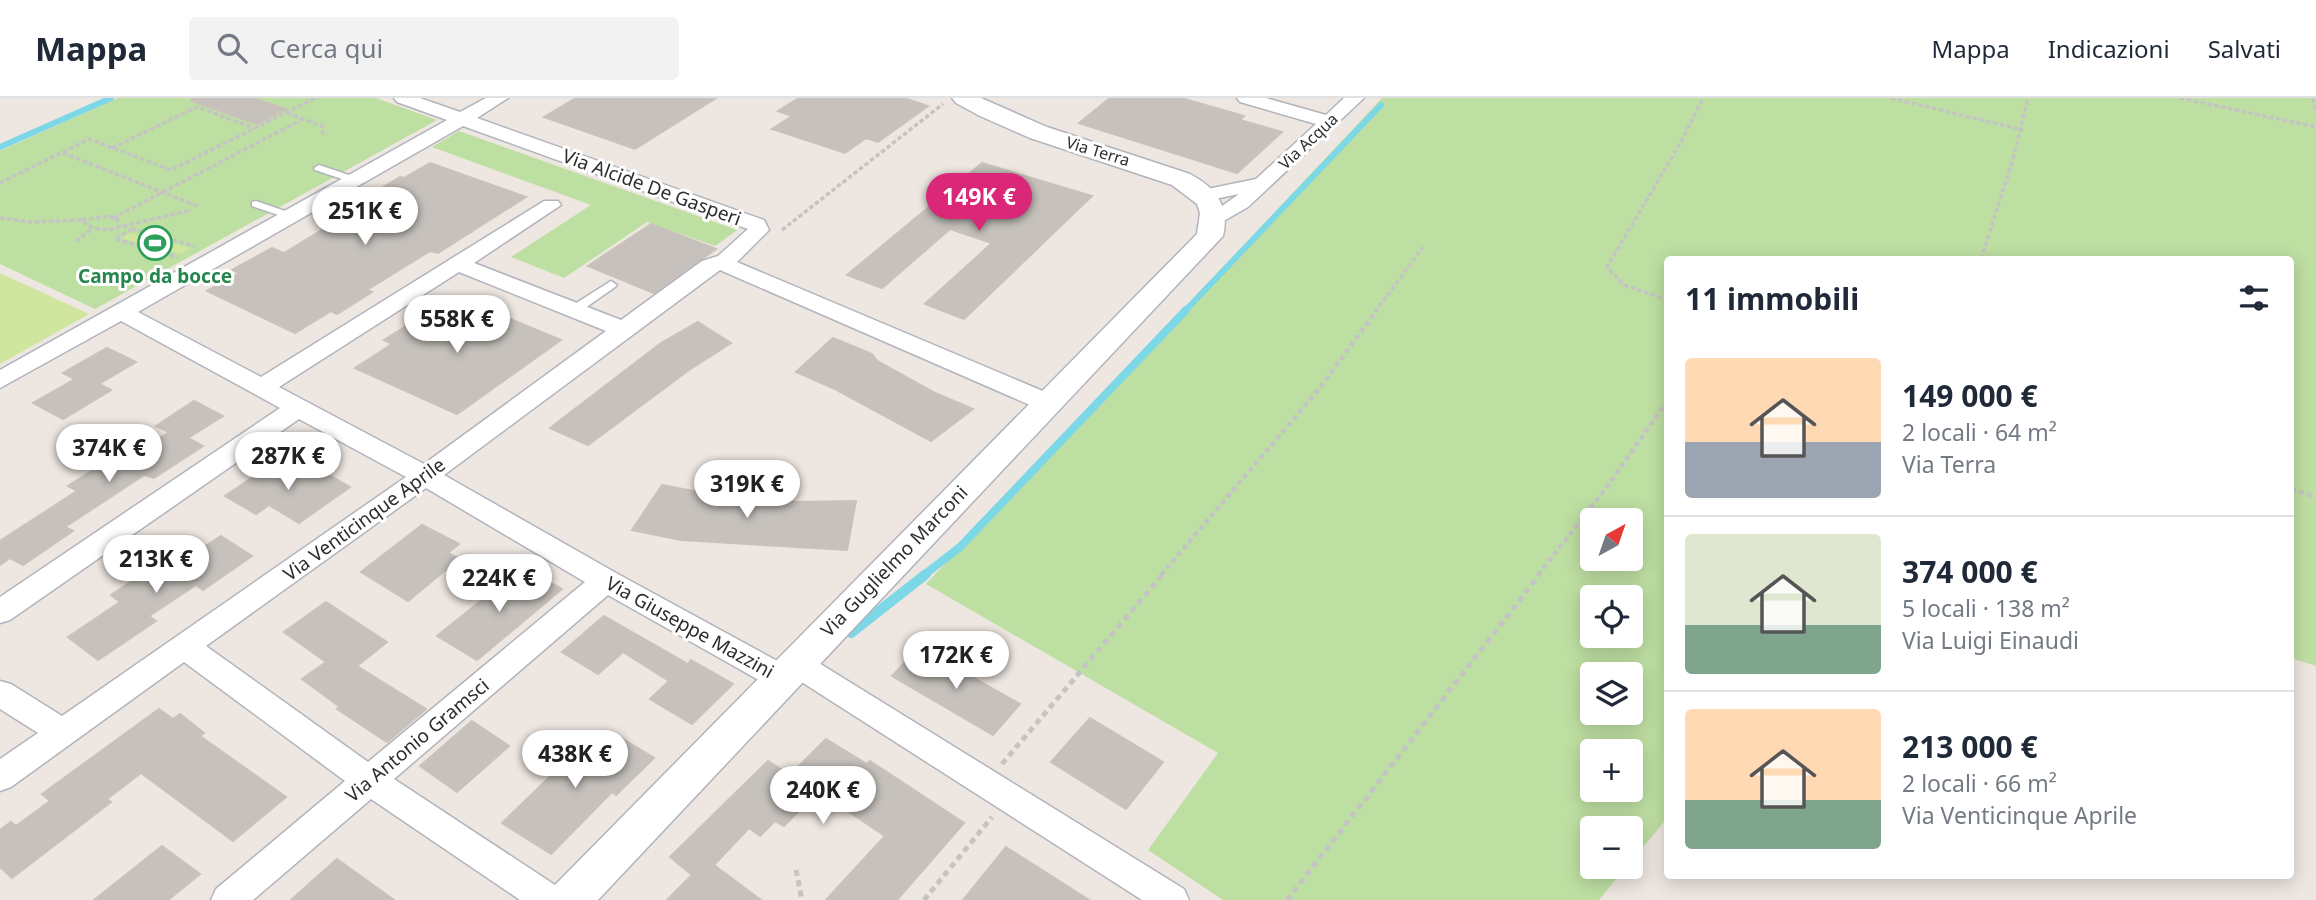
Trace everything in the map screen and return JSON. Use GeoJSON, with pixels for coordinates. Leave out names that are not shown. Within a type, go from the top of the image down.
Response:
{"type":"FeatureCollection","features":[{"type":"Feature","properties":{"kind":"street","name":"Via Alcide De Gasperi"},"geometry":{"type":"LineString","coordinates":[[403,98],[757,224],[759,230],[726,261]]}},
{"type":"Feature","properties":{"kind":"street"},"geometry":{"type":"LineString","coordinates":[[0,380],[499,98]]}},
{"type":"Feature","properties":{"kind":"street"},"geometry":{"type":"LineString","coordinates":[[1246,98],[1329,122]]}},
{"type":"Feature","properties":{"kind":"street","name":"Via Acqua"},"geometry":{"type":"LineString","coordinates":[[1210,208],[1241,203],[1355,98]]}},
{"type":"Feature","properties":{"kind":"street","name":"Via Terra"},"geometry":{"type":"LineString","coordinates":[[955,101],[1019,125],[1171,174],[1210,208]]}},
{"type":"Feature","properties":{"kind":"street"},"geometry":{"type":"LineString","coordinates":[[262,387],[551,205]]}},
{"type":"Feature","properties":{"kind":"street","name":"Via Guglielmo Marconi"},"geometry":{"type":"LineString","coordinates":[[569,900],[1210,236],[1210,208]]}},
{"type":"Feature","properties":{"kind":"street"},"geometry":{"type":"LineString","coordinates":[[726,261],[731,268],[1048,403]]}},
{"type":"Feature","properties":{"kind":"street","name":"Via Venticinque Aprile"},"geometry":{"type":"LineString","coordinates":[[0,778],[425,476],[709,266],[726,261]]}},
{"type":"Feature","properties":{"kind":"street"},"geometry":{"type":"LineString","coordinates":[[457,264],[622,329]]}},
{"type":"Feature","properties":{"kind":"street","name":"Via Giuseppe Mazzini"},"geometry":{"type":"LineString","coordinates":[[120,311],[425,476],[606,581],[789,670],[997,791],[1172,900]]}},
{"type":"Feature","properties":{"kind":"street"},"geometry":{"type":"LineString","coordinates":[[0,612],[299,407]]}},
{"type":"Feature","properties":{"kind":"street","name":"Via Antonio Gramsci"},"geometry":{"type":"LineString","coordinates":[[228,900],[606,581]]}},
{"type":"Feature","properties":{"kind":"street"},"geometry":{"type":"LineString","coordinates":[[185,647],[368,780],[549,900]]}},
{"type":"Feature","properties":{"kind":"street"},"geometry":{"type":"LineString","coordinates":[[0,693],[63,733]]}},
{"type":"Feature","properties":{"kind":"lane"},"geometry":{"type":"LineString","coordinates":[[319,168],[354,180]]}},
{"type":"Feature","properties":{"kind":"lane"},"geometry":{"type":"LineString","coordinates":[[256,204],[290,216]]}},
{"type":"Feature","properties":{"kind":"lane"},"geometry":{"type":"LineString","coordinates":[[575,310],[611,285]]}},
{"type":"Feature","properties":{"kind":"path"},"geometry":{"type":"LineString","coordinates":[[0,183],[89,139],[171,170],[315,98]]}},
{"type":"Feature","properties":{"kind":"path"},"geometry":{"type":"LineString","coordinates":[[1664,299],[1624,285],[1607,267],[1681,142],[1703,98]]}},
{"type":"Feature","properties":{"kind":"path"},"geometry":{"type":"LineString","coordinates":[[1891,98],[2023,130]]}},
{"type":"Feature","properties":{"kind":"path"},"geometry":{"type":"LineString","coordinates":[[1982,256],[2023,130],[2028,98]]}},
{"type":"Feature","properties":{"kind":"path"},"geometry":{"type":"LineString","coordinates":[[2180,98],[2316,127]]}},
{"type":"Feature","properties":{"kind":"path"},"geometry":{"type":"LineString","coordinates":[[2313,98],[2316,111]]}},
{"type":"Feature","properties":{"kind":"path"},"geometry":{"type":"LineString","coordinates":[[779,232],[955,101]]}},
{"type":"Feature","properties":{"kind":"path"},"geometry":{"type":"LineString","coordinates":[[112,148],[197,107],[255,129]]}},
{"type":"Feature","properties":{"kind":"path"},"geometry":{"type":"LineString","coordinates":[[286,113],[322,126],[323,137]]}},
{"type":"Feature","properties":{"kind":"path"},"geometry":{"type":"LineString","coordinates":[[0,218],[32,222],[113,218],[303,119]]}},
{"type":"Feature","properties":{"kind":"path"},"geometry":{"type":"LineString","coordinates":[[62,153],[197,206]]}},
{"type":"Feature","properties":{"kind":"path"},"geometry":{"type":"LineString","coordinates":[[81,220],[93,228],[108,230],[191,210]]}},
{"type":"Feature","properties":{"kind":"path"},"geometry":{"type":"LineString","coordinates":[[113,218],[118,220],[119,228]]}},
{"type":"Feature","properties":{"kind":"path"},"geometry":{"type":"LineString","coordinates":[[125,227],[197,246],[180,257],[115,239],[132,229]]}},
{"type":"Feature","properties":{"kind":"path"},"geometry":{"type":"LineString","coordinates":[[76,241],[93,228]]}},
{"type":"Feature","properties":{"kind":"path"},"geometry":{"type":"LineString","coordinates":[[924,900],[997,791],[1319,389],[1423,247]]}},
{"type":"Feature","properties":{"kind":"path"},"geometry":{"type":"LineString","coordinates":[[1287,900],[1606,488],[1664,406]]}},
{"type":"Feature","properties":{"kind":"path"},"geometry":{"type":"LineString","coordinates":[[2294,490],[2316,498]]}},
{"type":"Feature","properties":{"kind":"path"},"geometry":{"type":"LineString","coordinates":[[796,870],[802,900]]}},
{"type":"Feature","properties":{"kind":"green space"},"geometry":{"type":"Polygon","coordinates":[[[118,98],[376,98],[437,120],[95,309],[0,264],[0,151],[118,98]]]}},
{"type":"Feature","properties":{"kind":"green space"},"geometry":{"type":"Polygon","coordinates":[[[1382,98],[2316,98],[2316,666],[2294,659],[2294,256],[1664,256],[1664,822],[1643,847],[1643,816],[1580,816],[1580,879],[1616,879],[1599,900],[1223,900],[1148,850],[1218,753],[926,584],[1382,98]]]}},
{"type":"Feature","properties":{"kind":"green space"},"geometry":{"type":"Polygon","coordinates":[[[459,131],[737,230],[715,246],[647,222],[564,278],[511,257],[591,205],[432,147],[459,131]]]}},
{"type":"Feature","properties":{"kind":"green space","name":"Campo da bocce"},"geometry":{"type":"Polygon","coordinates":[[[131,233],[190,248],[181,254],[121,238],[131,233]]]}},
{"type":"Feature","properties":{"kind":"green space"},"geometry":{"type":"Polygon","coordinates":[[[0,273],[89,314],[0,364],[0,273]]]}},
{"type":"Feature","properties":{"kind":"building"},"geometry":{"type":"Polygon","coordinates":[[[192,98],[253,98],[286,109],[257,124],[191,101],[192,98]]]}},
{"type":"Feature","properties":{"kind":"building"},"geometry":{"type":"Polygon","coordinates":[[[576,98],[716,98],[635,149],[544,117],[576,98]]]}},
{"type":"Feature","properties":{"kind":"building"},"geometry":{"type":"Polygon","coordinates":[[[799,98],[904,98],[928,106],[878,142],[866,138],[845,153],[772,129],[792,116],[778,111],[799,98]]]}},
{"type":"Feature","properties":{"kind":"building"},"geometry":{"type":"Polygon","coordinates":[[[1110,98],[1181,98],[1244,116],[1240,120],[1282,132],[1237,173],[1079,123],[1110,98]]]}},
{"type":"Feature","properties":{"kind":"building"},"geometry":{"type":"Polygon","coordinates":[[[430,163],[526,197],[438,253],[430,251],[367,290],[372,292],[337,314],[331,311],[295,333],[207,291],[239,273],[232,270],[272,248],[284,253],[340,219],[333,217],[400,177],[404,178],[430,163]]]}},
{"type":"Feature","properties":{"kind":"building"},"geometry":{"type":"Polygon","coordinates":[[[982,163],[1092,196],[964,319],[925,304],[992,243],[950,229],[882,288],[847,275],[982,163]]]}},
{"type":"Feature","properties":{"kind":"building"},"geometry":{"type":"Polygon","coordinates":[[[651,224],[716,249],[654,293],[588,266],[651,224]]]}},
{"type":"Feature","properties":{"kind":"building"},"geometry":{"type":"Polygon","coordinates":[[[460,298],[561,340],[457,414],[355,368],[392,344],[384,340],[424,315],[430,317],[460,298]]]}},
{"type":"Feature","properties":{"kind":"building"},"geometry":{"type":"Polygon","coordinates":[[[698,322],[731,343],[689,370],[588,445],[550,428],[661,343],[698,322]]]}},
{"type":"Feature","properties":{"kind":"building"},"geometry":{"type":"Polygon","coordinates":[[[833,338],[872,354],[877,361],[935,393],[973,409],[931,441],[835,389],[796,372],[833,338]]]}},
{"type":"Feature","properties":{"kind":"building"},"geometry":{"type":"Polygon","coordinates":[[[107,348],[136,362],[99,384],[111,390],[63,419],[33,403],[75,379],[63,373],[107,348]]]}},
{"type":"Feature","properties":{"kind":"building"},"geometry":{"type":"Polygon","coordinates":[[[194,401],[223,416],[188,438],[203,446],[154,478],[144,475],[65,527],[73,531],[23,565],[10,558],[0,565],[0,541],[77,491],[68,486],[114,457],[123,462],[169,432],[156,426],[194,401]]]}},
{"type":"Feature","properties":{"kind":"building"},"geometry":{"type":"Polygon","coordinates":[[[277,461],[308,478],[320,470],[350,487],[299,523],[269,505],[256,514],[225,496],[277,461]]]}},
{"type":"Feature","properties":{"kind":"building"},"geometry":{"type":"Polygon","coordinates":[[[662,485],[719,496],[797,502],[856,501],[847,550],[681,540],[632,530],[662,485]]]}},
{"type":"Feature","properties":{"kind":"building"},"geometry":{"type":"Polygon","coordinates":[[[422,525],[459,544],[448,553],[459,559],[408,601],[361,572],[422,525]]]}},
{"type":"Feature","properties":{"kind":"building"},"geometry":{"type":"Polygon","coordinates":[[[221,536],[252,556],[203,590],[196,585],[149,616],[156,621],[98,660],[68,637],[120,602],[111,595],[165,559],[175,566],[221,536]]]}},
{"type":"Feature","properties":{"kind":"building"},"geometry":{"type":"Polygon","coordinates":[[[522,568],[562,589],[477,660],[437,636],[522,568]]]}},
{"type":"Feature","properties":{"kind":"building"},"geometry":{"type":"Polygon","coordinates":[[[326,602],[387,642],[357,666],[426,709],[387,742],[337,709],[340,707],[302,679],[326,662],[284,632],[326,602]]]}},
{"type":"Feature","properties":{"kind":"building"},"geometry":{"type":"Polygon","coordinates":[[[604,616],[688,664],[691,660],[733,684],[692,724],[650,699],[669,681],[623,652],[598,674],[562,652],[604,616]]]}},
{"type":"Feature","properties":{"kind":"building"},"geometry":{"type":"Polygon","coordinates":[[[919,647],[1020,704],[993,735],[892,676],[919,647]]]}},
{"type":"Feature","properties":{"kind":"building"},"geometry":{"type":"Polygon","coordinates":[[[159,709],[173,719],[180,714],[204,733],[200,736],[286,797],[233,841],[141,773],[107,799],[111,802],[12,878],[0,867],[0,830],[11,822],[16,826],[50,801],[42,794],[159,709]]]}},
{"type":"Feature","properties":{"kind":"building"},"geometry":{"type":"Polygon","coordinates":[[[1090,718],[1163,762],[1126,809],[1051,762],[1090,718]]]}},
{"type":"Feature","properties":{"kind":"building"},"geometry":{"type":"Polygon","coordinates":[[[472,721],[509,746],[457,792],[420,766],[472,721]]]}},
{"type":"Feature","properties":{"kind":"building"},"geometry":{"type":"Polygon","coordinates":[[[615,734],[654,758],[616,795],[612,792],[551,854],[502,823],[557,770],[541,761],[563,740],[590,758],[615,734]]]}},
{"type":"Feature","properties":{"kind":"building"},"geometry":{"type":"Polygon","coordinates":[[[826,739],[867,764],[870,761],[964,823],[897,900],[826,900],[885,836],[818,791],[784,826],[775,821],[760,836],[749,828],[714,865],[761,900],[667,900],[692,875],[670,857],[768,761],[790,775],[826,739]]]}},
{"type":"Feature","properties":{"kind":"building"},"geometry":{"type":"Polygon","coordinates":[[[162,846],[200,874],[168,900],[94,900],[162,846]]]}},
{"type":"Feature","properties":{"kind":"building"},"geometry":{"type":"Polygon","coordinates":[[[1006,847],[1089,900],[963,900],[1006,847]]]}},
{"type":"Feature","properties":{"kind":"building"},"geometry":{"type":"Polygon","coordinates":[[[337,859],[394,900],[291,900],[337,859]]]}},
{"type":"Feature","properties":{"kind":"waterway"},"geometry":{"type":"LineString","coordinates":[[0,147],[111,98]]}},
{"type":"Feature","properties":{"kind":"waterway"},"geometry":{"type":"LineString","coordinates":[[1184,312],[1381,105]]}},
{"type":"Feature","properties":{"kind":"waterway"},"geometry":{"type":"LineString","coordinates":[[924,575],[960,547],[1186,310]]}},
{"type":"Feature","properties":{"kind":"waterway"},"geometry":{"type":"LineString","coordinates":[[851,633],[926,574]]}},
{"type":"Feature","properties":{"kind":"place","name":"Campo da bocce"},"geometry":{"type":"Point","coordinates":[155,243]}}]}
